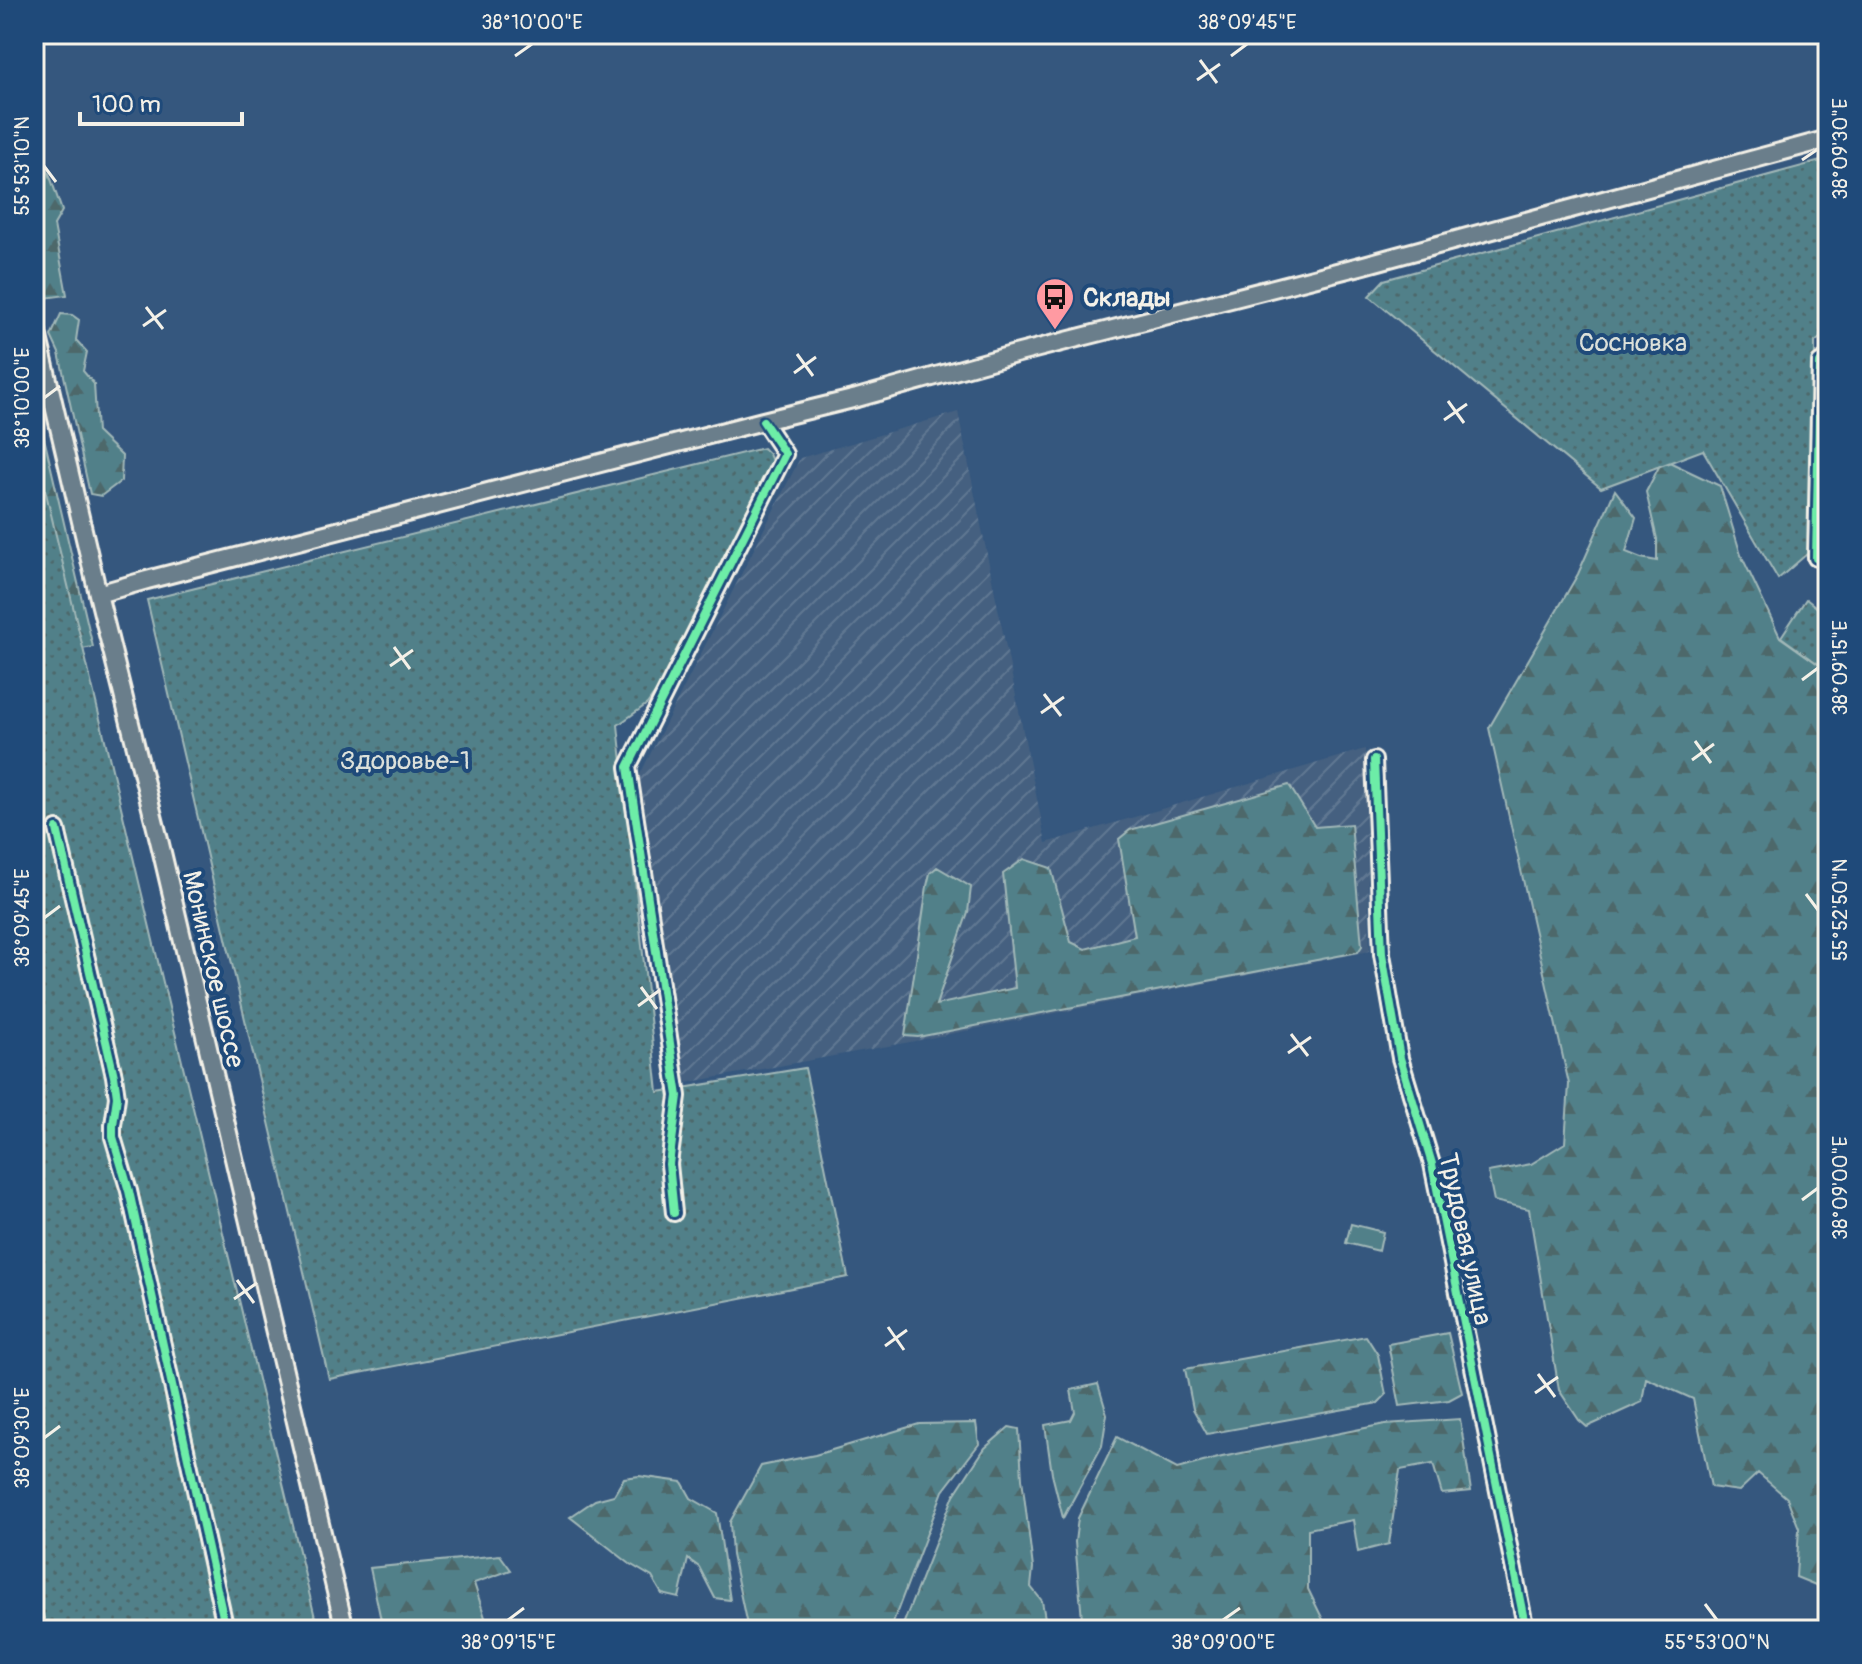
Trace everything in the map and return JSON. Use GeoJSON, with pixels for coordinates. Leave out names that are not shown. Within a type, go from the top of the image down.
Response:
{"type":"FeatureCollection","features":[{"type":"Feature","properties":{"kind":"main road"},"geometry":{"type":"LineString","coordinates":[[98,594],[1364,265],[1828,139]]}},
{"type":"Feature","properties":{"kind":"main road","name":"Монинское шоссе"},"geometry":{"type":"LineString","coordinates":[[34,320],[345,1630]]}},
{"type":"Feature","properties":{"kind":"street"},"geometry":{"type":"LineString","coordinates":[[1816,558],[1820,363],[1828,358]]}},
{"type":"Feature","properties":{"kind":"street"},"geometry":{"type":"LineString","coordinates":[[674,1213],[669,1164],[678,1096],[628,767],[785,454],[763,421]]}},
{"type":"Feature","properties":{"kind":"street","name":"Трудовая улица"},"geometry":{"type":"LineString","coordinates":[[1374,760],[1382,954],[1400,1058],[1432,1164],[1526,1630]]}},
{"type":"Feature","properties":{"kind":"street"},"geometry":{"type":"LineString","coordinates":[[57,829],[114,1076],[117,1097],[113,1125],[116,1150],[129,1191],[226,1630]]}},
{"type":"Feature","properties":{"kind":"street"},"geometry":{"type":"LineString","coordinates":[[34,1617],[37,1630]]}},
{"type":"Feature","properties":{"kind":"shaded area"},"geometry":{"type":"Polygon","coordinates":[[[958,412],[1046,843],[1365,749],[1370,951],[680,1084],[634,786],[800,458],[958,412]]]}},
{"type":"Feature","properties":{"kind":"green space"},"geometry":{"type":"Polygon","coordinates":[[[34,141],[38,141],[62,211],[54,225],[67,295],[45,298],[34,251],[34,141]]]}},
{"type":"Feature","properties":{"kind":"green space","name":"Сосновка"},"geometry":{"type":"Polygon","coordinates":[[[1828,159],[1828,332],[1815,342],[1815,547],[1778,579],[1703,450],[1601,488],[1369,296],[1384,280],[1828,159]]]}},
{"type":"Feature","properties":{"kind":"green space"},"geometry":{"type":"Polygon","coordinates":[[[61,314],[72,315],[79,320],[76,340],[87,352],[83,371],[94,384],[97,432],[122,456],[121,481],[101,496],[90,494],[59,353],[51,336],[61,314]]]}},
{"type":"Feature","properties":{"kind":"green space"},"geometry":{"type":"Polygon","coordinates":[[[34,395],[93,647],[59,653],[34,537],[34,395]]]}},
{"type":"Feature","properties":{"kind":"green space"},"geometry":{"type":"Polygon","coordinates":[[[34,443],[55,531],[318,1630],[34,1630],[34,443]]]}},
{"type":"Feature","properties":{"kind":"green space","name":"Здоровье-1"},"geometry":{"type":"Polygon","coordinates":[[[763,448],[773,463],[664,681],[647,704],[618,725],[658,1092],[805,1068],[848,1277],[329,1379],[147,600],[763,448]]]}},
{"type":"Feature","properties":{"kind":"green space"},"geometry":{"type":"Polygon","coordinates":[[[1663,459],[1720,486],[1741,555],[1780,637],[1828,671],[1828,689],[1821,698],[1828,705],[1828,1583],[1823,1588],[1796,1577],[1799,1528],[1787,1498],[1758,1473],[1739,1491],[1711,1487],[1693,1399],[1646,1378],[1642,1402],[1587,1427],[1579,1420],[1559,1390],[1529,1209],[1494,1201],[1488,1172],[1531,1164],[1565,1143],[1569,1084],[1489,728],[1578,574],[1615,490],[1636,518],[1626,552],[1657,561],[1657,539],[1646,492],[1663,459]]]}},
{"type":"Feature","properties":{"kind":"green space"},"geometry":{"type":"Polygon","coordinates":[[[1828,478],[1828,607],[1819,588],[1828,478]]]}},
{"type":"Feature","properties":{"kind":"green space"},"geometry":{"type":"Polygon","coordinates":[[[1806,599],[1828,616],[1828,671],[1781,637],[1806,599]]]}},
{"type":"Feature","properties":{"kind":"green space"},"geometry":{"type":"Polygon","coordinates":[[[1289,785],[1315,827],[1351,824],[1362,946],[1358,952],[918,1037],[905,1036],[927,886],[930,873],[937,867],[971,887],[968,912],[936,1005],[1015,988],[1003,874],[1024,859],[1051,868],[1071,942],[1085,949],[1135,936],[1119,839],[1130,830],[1289,785]]]}},
{"type":"Feature","properties":{"kind":"green space"},"geometry":{"type":"Polygon","coordinates":[[[1351,1224],[1383,1232],[1379,1251],[1346,1243],[1351,1224]]]}},
{"type":"Feature","properties":{"kind":"green space"},"geometry":{"type":"Polygon","coordinates":[[[1448,1333],[1462,1393],[1449,1400],[1400,1406],[1388,1344],[1448,1333]]]}},
{"type":"Feature","properties":{"kind":"green space"},"geometry":{"type":"Polygon","coordinates":[[[1366,1336],[1378,1355],[1386,1395],[1378,1403],[1207,1434],[1193,1409],[1185,1369],[1366,1336]]]}},
{"type":"Feature","properties":{"kind":"green space"},"geometry":{"type":"Polygon","coordinates":[[[1098,1384],[1107,1414],[1102,1446],[1063,1518],[1052,1474],[1045,1425],[1071,1420],[1075,1412],[1071,1390],[1098,1384]]]}},
{"type":"Feature","properties":{"kind":"green space"},"geometry":{"type":"Polygon","coordinates":[[[1460,1419],[1471,1491],[1442,1494],[1433,1464],[1400,1470],[1389,1544],[1358,1552],[1353,1520],[1308,1529],[1308,1589],[1328,1630],[1083,1630],[1075,1542],[1078,1518],[1117,1437],[1177,1469],[1385,1424],[1460,1419]]]}},
{"type":"Feature","properties":{"kind":"green space"},"geometry":{"type":"Polygon","coordinates":[[[976,1423],[979,1444],[943,1491],[890,1630],[748,1630],[732,1555],[730,1522],[761,1466],[815,1455],[919,1424],[976,1423]]]}},
{"type":"Feature","properties":{"kind":"green space"},"geometry":{"type":"Polygon","coordinates":[[[1009,1427],[1019,1429],[1033,1568],[1031,1587],[1042,1601],[1047,1630],[901,1630],[954,1495],[985,1448],[1009,1427]]]}},
{"type":"Feature","properties":{"kind":"green space"},"geometry":{"type":"Polygon","coordinates":[[[639,1476],[682,1482],[691,1498],[717,1513],[730,1600],[715,1598],[699,1567],[688,1559],[679,1598],[662,1594],[652,1577],[630,1564],[570,1517],[595,1500],[614,1495],[624,1478],[639,1476]]]}},
{"type":"Feature","properties":{"kind":"green space"},"geometry":{"type":"Polygon","coordinates":[[[500,1555],[511,1570],[474,1583],[489,1630],[383,1630],[370,1568],[500,1555]]]}},
{"type":"Feature","properties":{"kind":"cycle path"},"geometry":{"type":"LineString","coordinates":[[1816,558],[1820,363],[1828,358]]}},
{"type":"Feature","properties":{"kind":"cycle path"},"geometry":{"type":"LineString","coordinates":[[674,1213],[669,1164],[678,1096],[628,767],[785,454],[763,421]]}},
{"type":"Feature","properties":{"kind":"cycle path"},"geometry":{"type":"LineString","coordinates":[[1374,760],[1382,954],[1400,1058],[1432,1164],[1526,1630]]}},
{"type":"Feature","properties":{"kind":"cycle path"},"geometry":{"type":"LineString","coordinates":[[57,829],[114,1076],[117,1097],[113,1137],[129,1191],[226,1630]]}},
{"type":"Feature","properties":{"kind":"place","name":"Склады"},"geometry":{"type":"Point","coordinates":[1055,331]}}]}
